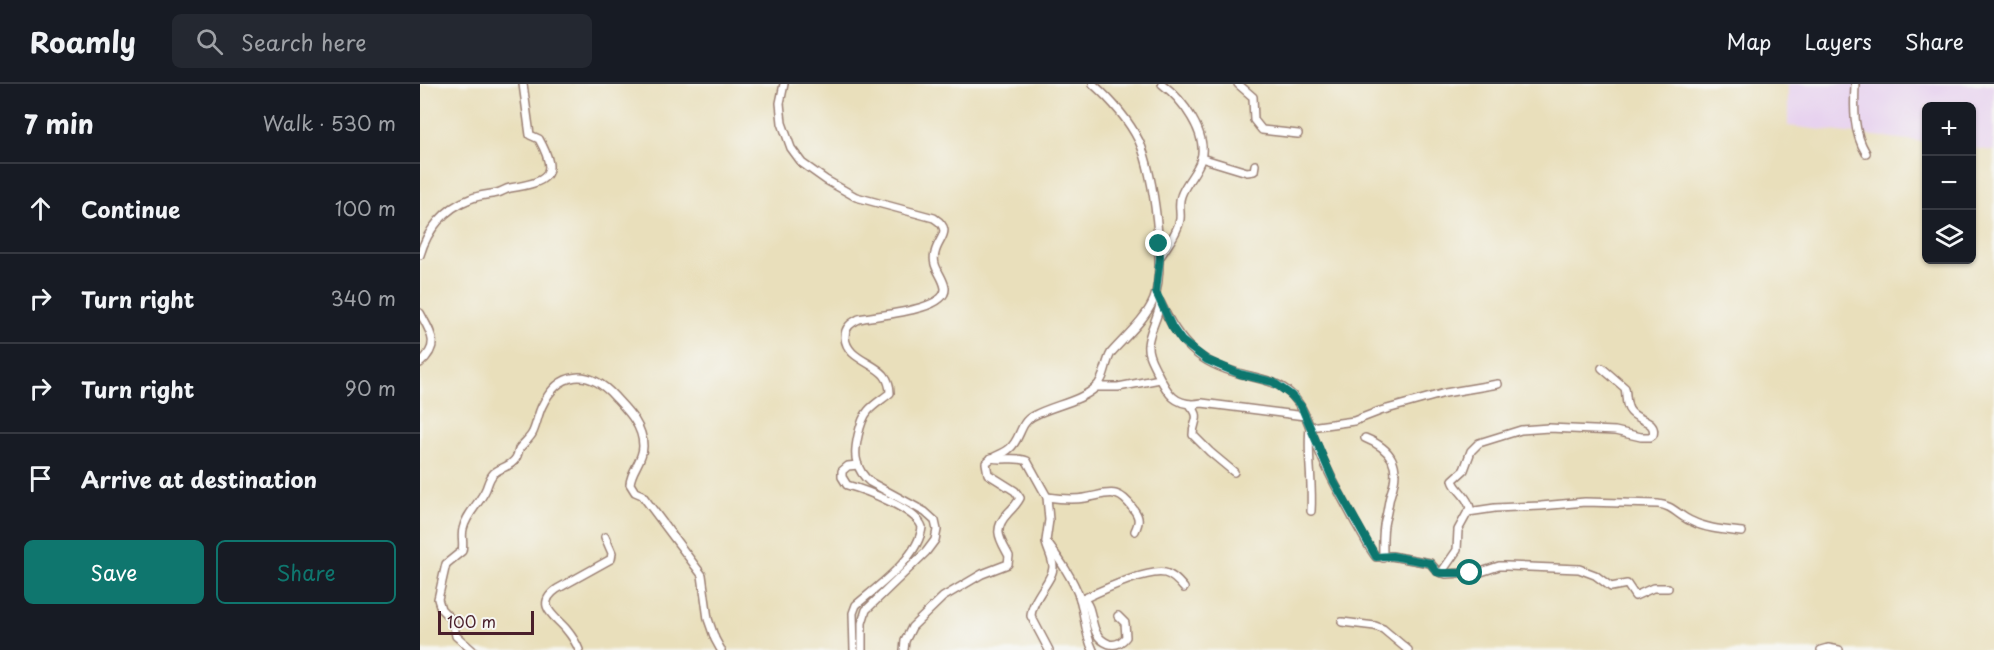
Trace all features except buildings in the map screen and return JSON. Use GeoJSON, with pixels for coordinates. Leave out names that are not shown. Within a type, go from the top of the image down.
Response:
{"type":"FeatureCollection","features":[{"type":"Feature","properties":{"kind":"street"},"geometry":{"type":"LineString","coordinates":[[420,255],[427,234],[451,210],[472,198],[508,188],[531,185],[544,177],[549,159],[539,139],[530,135],[523,84]]}},
{"type":"Feature","properties":{"kind":"street"},"geometry":{"type":"LineString","coordinates":[[784,84],[780,103],[782,123],[791,148],[802,163],[819,176],[856,197],[934,218],[944,229],[934,257],[945,291],[940,299],[921,308],[859,319],[845,332],[851,352],[884,375],[890,387],[890,393],[869,410],[863,420],[856,460],[864,478],[931,516],[938,530],[935,540],[926,552],[866,610],[862,623],[862,650]]}},
{"type":"Feature","properties":{"kind":"street"},"geometry":{"type":"LineString","coordinates":[[903,650],[912,627],[943,597],[987,572],[1008,564],[1009,556],[1000,542],[999,526],[1020,498],[1015,491],[988,474],[986,463],[1012,446],[1023,424],[1031,417],[1096,387],[1102,378],[1107,360],[1149,309],[1156,292],[1160,257],[1152,192],[1143,150],[1127,122],[1107,96],[1093,84]]}},
{"type":"Feature","properties":{"kind":"street"},"geometry":{"type":"LineString","coordinates":[[1160,257],[1179,223],[1180,197],[1201,158],[1201,138],[1195,123],[1176,97],[1162,84]]}},
{"type":"Feature","properties":{"kind":"street"},"geometry":{"type":"LineString","coordinates":[[1238,84],[1253,98],[1254,120],[1262,130],[1298,134]]}},
{"type":"Feature","properties":{"kind":"street"},"geometry":{"type":"LineString","coordinates":[[1855,84],[1854,113],[1857,135],[1866,153]]}},
{"type":"Feature","properties":{"kind":"street"},"geometry":{"type":"LineString","coordinates":[[1201,158],[1247,172],[1254,171],[1255,165]]}},
{"type":"Feature","properties":{"kind":"street"},"geometry":{"type":"LineString","coordinates":[[1156,292],[1172,327],[1195,353],[1224,368],[1273,382],[1283,388],[1301,406],[1333,480],[1376,557],[1392,556],[1430,563],[1437,572],[1441,573],[1481,572],[1499,566],[1571,568],[1595,575],[1611,587],[1627,584],[1635,596],[1653,588],[1668,588]]}},
{"type":"Feature","properties":{"kind":"street"},"geometry":{"type":"LineString","coordinates":[[1160,302],[1150,334],[1148,350],[1164,388],[1171,396],[1191,405],[1202,404],[1305,416]]}},
{"type":"Feature","properties":{"kind":"street"},"geometry":{"type":"LineString","coordinates":[[420,313],[430,330],[433,344],[430,354],[420,363]]}},
{"type":"Feature","properties":{"kind":"street"},"geometry":{"type":"LineString","coordinates":[[1441,573],[1456,550],[1458,530],[1470,508],[1468,500],[1454,485],[1453,480],[1464,470],[1474,446],[1484,440],[1521,430],[1549,428],[1615,431],[1641,437],[1653,435],[1655,431],[1653,427],[1631,413],[1625,388],[1602,368]]}},
{"type":"Feature","properties":{"kind":"street"},"geometry":{"type":"LineString","coordinates":[[472,650],[456,636],[451,617],[441,609],[439,604],[438,594],[444,569],[450,560],[462,551],[463,527],[485,491],[490,477],[513,462],[531,435],[543,404],[552,389],[566,378],[574,376],[594,381],[612,394],[640,428],[643,446],[640,463],[632,473],[630,480],[632,489],[642,495],[699,568],[704,580],[711,630],[721,650]]}},
{"type":"Feature","properties":{"kind":"street"},"geometry":{"type":"LineString","coordinates":[[1096,387],[1118,387],[1160,379]]}},
{"type":"Feature","properties":{"kind":"street"},"geometry":{"type":"LineString","coordinates":[[1310,427],[1354,421],[1380,411],[1445,393],[1498,384]]}},
{"type":"Feature","properties":{"kind":"street"},"geometry":{"type":"LineString","coordinates":[[1191,405],[1197,416],[1193,435],[1234,472]]}},
{"type":"Feature","properties":{"kind":"street"},"geometry":{"type":"LineString","coordinates":[[1310,427],[1308,455],[1312,484],[1311,511]]}},
{"type":"Feature","properties":{"kind":"street"},"geometry":{"type":"LineString","coordinates":[[1365,438],[1382,446],[1389,454],[1396,471],[1385,521],[1383,558]]}},
{"type":"Feature","properties":{"kind":"street"},"geometry":{"type":"LineString","coordinates":[[992,458],[1027,461],[1047,498],[1049,520],[1046,541],[1052,562],[1052,573],[1038,595],[1031,612],[1032,621],[1049,650]]}},
{"type":"Feature","properties":{"kind":"street"},"geometry":{"type":"LineString","coordinates":[[854,650],[853,613],[856,605],[899,568],[914,547],[922,527],[918,519],[897,505],[872,493],[847,485],[842,477],[842,471],[848,466],[858,465]]}},
{"type":"Feature","properties":{"kind":"street"},"geometry":{"type":"LineString","coordinates":[[1047,498],[1076,499],[1104,493],[1120,495],[1132,506],[1139,518],[1135,531]]}},
{"type":"Feature","properties":{"kind":"street"},"geometry":{"type":"LineString","coordinates":[[1468,512],[1585,501],[1667,504],[1694,523],[1742,532]]}},
{"type":"Feature","properties":{"kind":"street"},"geometry":{"type":"LineString","coordinates":[[579,650],[565,628],[550,614],[548,598],[557,590],[611,559],[612,553],[605,537]]}},
{"type":"Feature","properties":{"kind":"street"},"geometry":{"type":"LineString","coordinates":[[1046,541],[1081,599],[1083,617],[1093,650]]}},
{"type":"Feature","properties":{"kind":"street"},"geometry":{"type":"LineString","coordinates":[[1081,599],[1120,583],[1163,572],[1175,578],[1184,588]]}},
{"type":"Feature","properties":{"kind":"street"},"geometry":{"type":"LineString","coordinates":[[1081,599],[1088,604],[1096,633],[1110,644],[1121,642],[1127,634],[1125,623],[1118,616]]}},
{"type":"Feature","properties":{"kind":"street"},"geometry":{"type":"LineString","coordinates":[[1342,622],[1383,629],[1408,650]]}},
{"type":"Feature","properties":{"kind":"street"},"geometry":{"type":"LineString","coordinates":[[1040,650],[1042,639]]}},
{"type":"Feature","properties":{"kind":"street"},"geometry":{"type":"LineString","coordinates":[[1821,650],[1828,648],[1839,650]]}},
{"type":"Feature","properties":{"kind":"shaded area"},"geometry":{"type":"Polygon","coordinates":[[[1788,84],[1994,84],[1994,151],[1976,149],[1976,102],[1922,102],[1922,142],[1788,126],[1788,84]]]}},
{"type":"Feature","properties":{"kind":"route"},"geometry":{"type":"LineString","coordinates":[[1159,244],[1160,270],[1156,292],[1172,327],[1195,353],[1240,374],[1273,382],[1283,388],[1301,406],[1333,480],[1374,555],[1379,558],[1392,556],[1430,563],[1437,572],[1446,574],[1470,573]]}}]}
